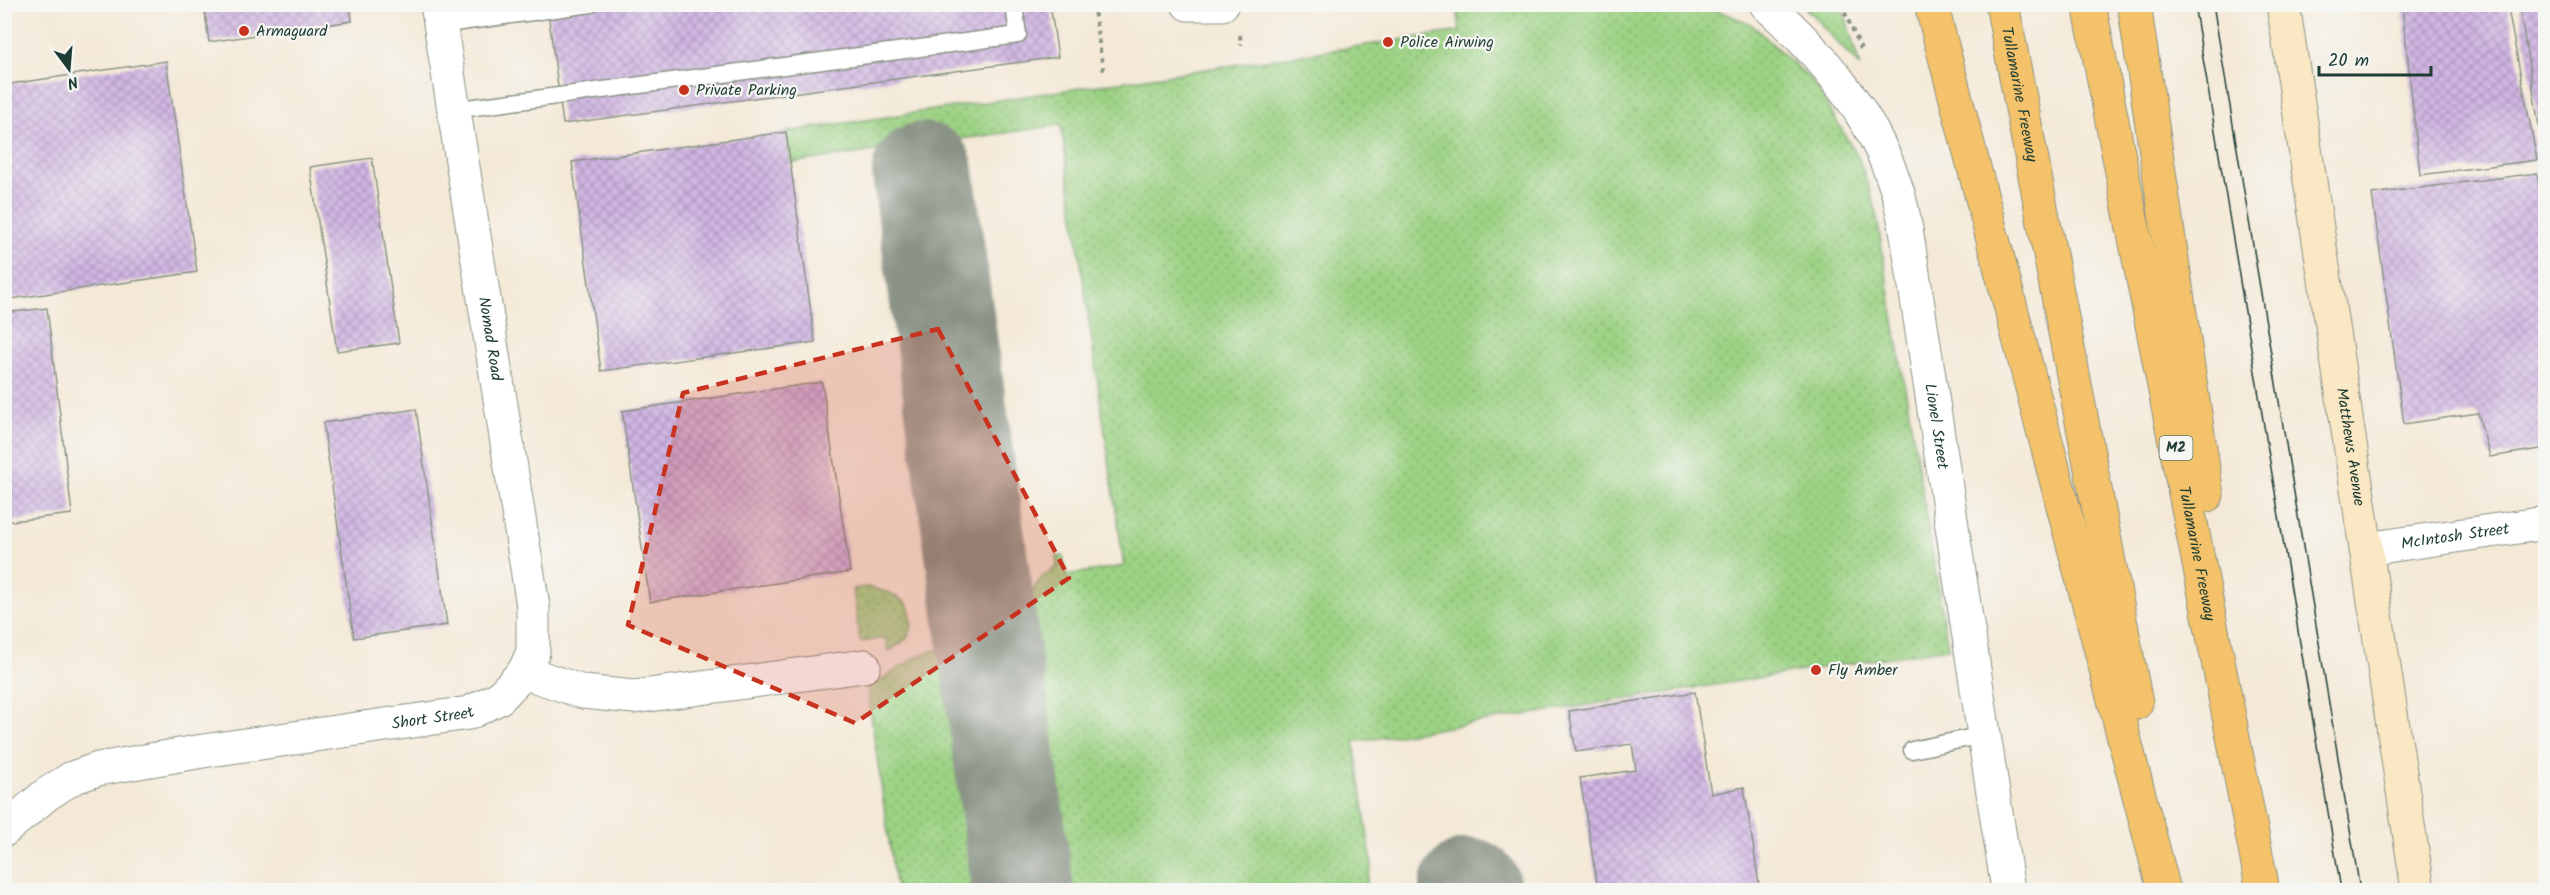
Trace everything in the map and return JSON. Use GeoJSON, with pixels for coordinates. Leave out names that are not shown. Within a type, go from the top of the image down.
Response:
{"type":"FeatureCollection","features":[{"type":"Feature","properties":{"kind":"highway"},"geometry":{"type":"LineString","coordinates":[[1930,4],[2164,891]]}},
{"type":"Feature","properties":{"kind":"highway","name":"Tullamarine Freeway"},"geometry":{"type":"LineString","coordinates":[[2002,4],[2171,891]]}},
{"type":"Feature","properties":{"kind":"highway","name":"Tullamarine Freeway"},"geometry":{"type":"LineString","coordinates":[[2089,4],[2264,891]]}},
{"type":"Feature","properties":{"kind":"highway"},"geometry":{"type":"LineString","coordinates":[[2134,4],[2264,891]]}},
{"type":"Feature","properties":{"kind":"main road","name":"Matthews Avenue"},"geometry":{"type":"LineString","coordinates":[[2283,4],[2418,891]]}},
{"type":"Feature","properties":{"kind":"street"},"geometry":{"type":"LineString","coordinates":[[1188,4],[1222,4]]}},
{"type":"Feature","properties":{"kind":"street","name":"Lionel Street"},"geometry":{"type":"LineString","coordinates":[[1766,4],[1820,57],[1848,93],[1876,138],[1897,189],[1911,260],[2008,891]]}},
{"type":"Feature","properties":{"kind":"street","name":"Nomad Road"},"geometry":{"type":"LineString","coordinates":[[438,15],[533,606],[533,652],[524,672]]}},
{"type":"Feature","properties":{"kind":"street","name":"McIntosh Street"},"geometry":{"type":"LineString","coordinates":[[2366,549],[2546,523]]}},
{"type":"Feature","properties":{"kind":"street"},"geometry":{"type":"LineString","coordinates":[[524,672],[583,692],[634,698],[864,666]]}},
{"type":"Feature","properties":{"kind":"street","name":"Short Street"},"geometry":{"type":"LineString","coordinates":[[4,830],[47,794],[72,778],[98,769],[203,751],[469,713],[499,698],[524,672]]}},
{"type":"Feature","properties":{"kind":"lane"},"geometry":{"type":"LineString","coordinates":[[438,15],[591,4]]}},
{"type":"Feature","properties":{"kind":"lane"},"geometry":{"type":"LineString","coordinates":[[452,110],[1018,35],[1014,4]]}},
{"type":"Feature","properties":{"kind":"lane"},"geometry":{"type":"LineString","coordinates":[[1912,750],[1983,735]]}},
{"type":"Feature","properties":{"kind":"path"},"geometry":{"type":"LineString","coordinates":[[1093,4],[1104,75]]}},
{"type":"Feature","properties":{"kind":"highlighted area"},"geometry":{"type":"Polygon","coordinates":[[[938,329],[1069,578],[855,723],[628,625],[683,393],[938,329]]]}},
{"type":"Feature","properties":{"kind":"green space"},"geometry":{"type":"Polygon","coordinates":[[[1457,5],[1704,5],[1751,24],[1814,83],[1859,159],[1875,206],[1948,648],[1354,742],[1372,865],[1364,890],[1068,890],[1038,683],[1029,598],[1040,580],[1057,567],[1056,557],[1063,556],[1067,575],[1124,566],[1061,125],[790,163],[786,132],[1460,31],[1457,5]]]}},
{"type":"Feature","properties":{"kind":"green space"},"geometry":{"type":"Polygon","coordinates":[[[1803,5],[1842,5],[1860,67],[1803,5]]]}},
{"type":"Feature","properties":{"kind":"green space"},"geometry":{"type":"Polygon","coordinates":[[[868,587],[890,593],[907,603],[910,612],[912,626],[910,632],[903,642],[888,651],[886,638],[860,642],[853,589],[868,587]]]}},
{"type":"Feature","properties":{"kind":"green space"},"geometry":{"type":"Polygon","coordinates":[[[935,650],[947,656],[980,890],[896,890],[867,687],[917,657],[935,650]]]}},
{"type":"Feature","properties":{"kind":"building","name":"Armaguard"},"geometry":{"type":"Polygon","coordinates":[[[204,4],[350,4],[352,21],[209,42],[204,4]]]}},
{"type":"Feature","properties":{"kind":"building","name":"Private Parking"},"geometry":{"type":"Polygon","coordinates":[[[547,4],[1050,4],[1058,57],[563,124],[547,4]]]}},
{"type":"Feature","properties":{"kind":"building"},"geometry":{"type":"Polygon","coordinates":[[[2402,4],[2507,4],[2537,160],[2420,175],[2402,4]]]}},
{"type":"Feature","properties":{"kind":"building"},"geometry":{"type":"Polygon","coordinates":[[[2519,4],[2546,4],[2546,157],[2544,157],[2519,4]]]}},
{"type":"Feature","properties":{"kind":"building"},"geometry":{"type":"Polygon","coordinates":[[[166,61],[197,272],[4,300],[4,85],[166,61]]]}},
{"type":"Feature","properties":{"kind":"building"},"geometry":{"type":"Polygon","coordinates":[[[786,132],[815,342],[601,371],[572,162],[786,132]]]}},
{"type":"Feature","properties":{"kind":"building"},"geometry":{"type":"Polygon","coordinates":[[[372,158],[399,343],[337,351],[310,167],[372,158]]]}},
{"type":"Feature","properties":{"kind":"building"},"geometry":{"type":"Polygon","coordinates":[[[2537,173],[2546,226],[2546,448],[2490,457],[2478,413],[2404,424],[2372,194],[2537,173]]]}},
{"type":"Feature","properties":{"kind":"building"},"geometry":{"type":"Polygon","coordinates":[[[47,308],[72,514],[4,522],[4,313],[47,308]]]}},
{"type":"Feature","properties":{"kind":"building"},"geometry":{"type":"Polygon","coordinates":[[[822,382],[850,572],[650,602],[622,411],[822,382]]]}},
{"type":"Feature","properties":{"kind":"building"},"geometry":{"type":"Polygon","coordinates":[[[416,409],[447,625],[354,638],[323,423],[416,409]]]}},
{"type":"Feature","properties":{"kind":"building"},"geometry":{"type":"Polygon","coordinates":[[[1695,692],[1711,794],[1744,787],[1760,890],[1598,890],[1580,778],[1636,770],[1632,744],[1576,752],[1569,711],[1695,692]]]}},
{"type":"Feature","properties":{"kind":"taxiway"},"geometry":{"type":"LineString","coordinates":[[923,173],[1023,890]]}},
{"type":"Feature","properties":{"kind":"tram line"},"geometry":{"type":"LineString","coordinates":[[2194,4],[2341,890]]}},
{"type":"Feature","properties":{"kind":"tram line"},"geometry":{"type":"LineString","coordinates":[[2213,4],[2360,890]]}},
{"type":"Feature","properties":{"kind":"place","name":"Armaguard"},"geometry":{"type":"Point","coordinates":[244,31]}},
{"type":"Feature","properties":{"kind":"place","name":"Police Airwing"},"geometry":{"type":"Point","coordinates":[1388,42]}},
{"type":"Feature","properties":{"kind":"place","name":"Private Parking"},"geometry":{"type":"Point","coordinates":[684,90]}},
{"type":"Feature","properties":{"kind":"place","name":"Fly Amber"},"geometry":{"type":"Point","coordinates":[1816,670]}}]}
